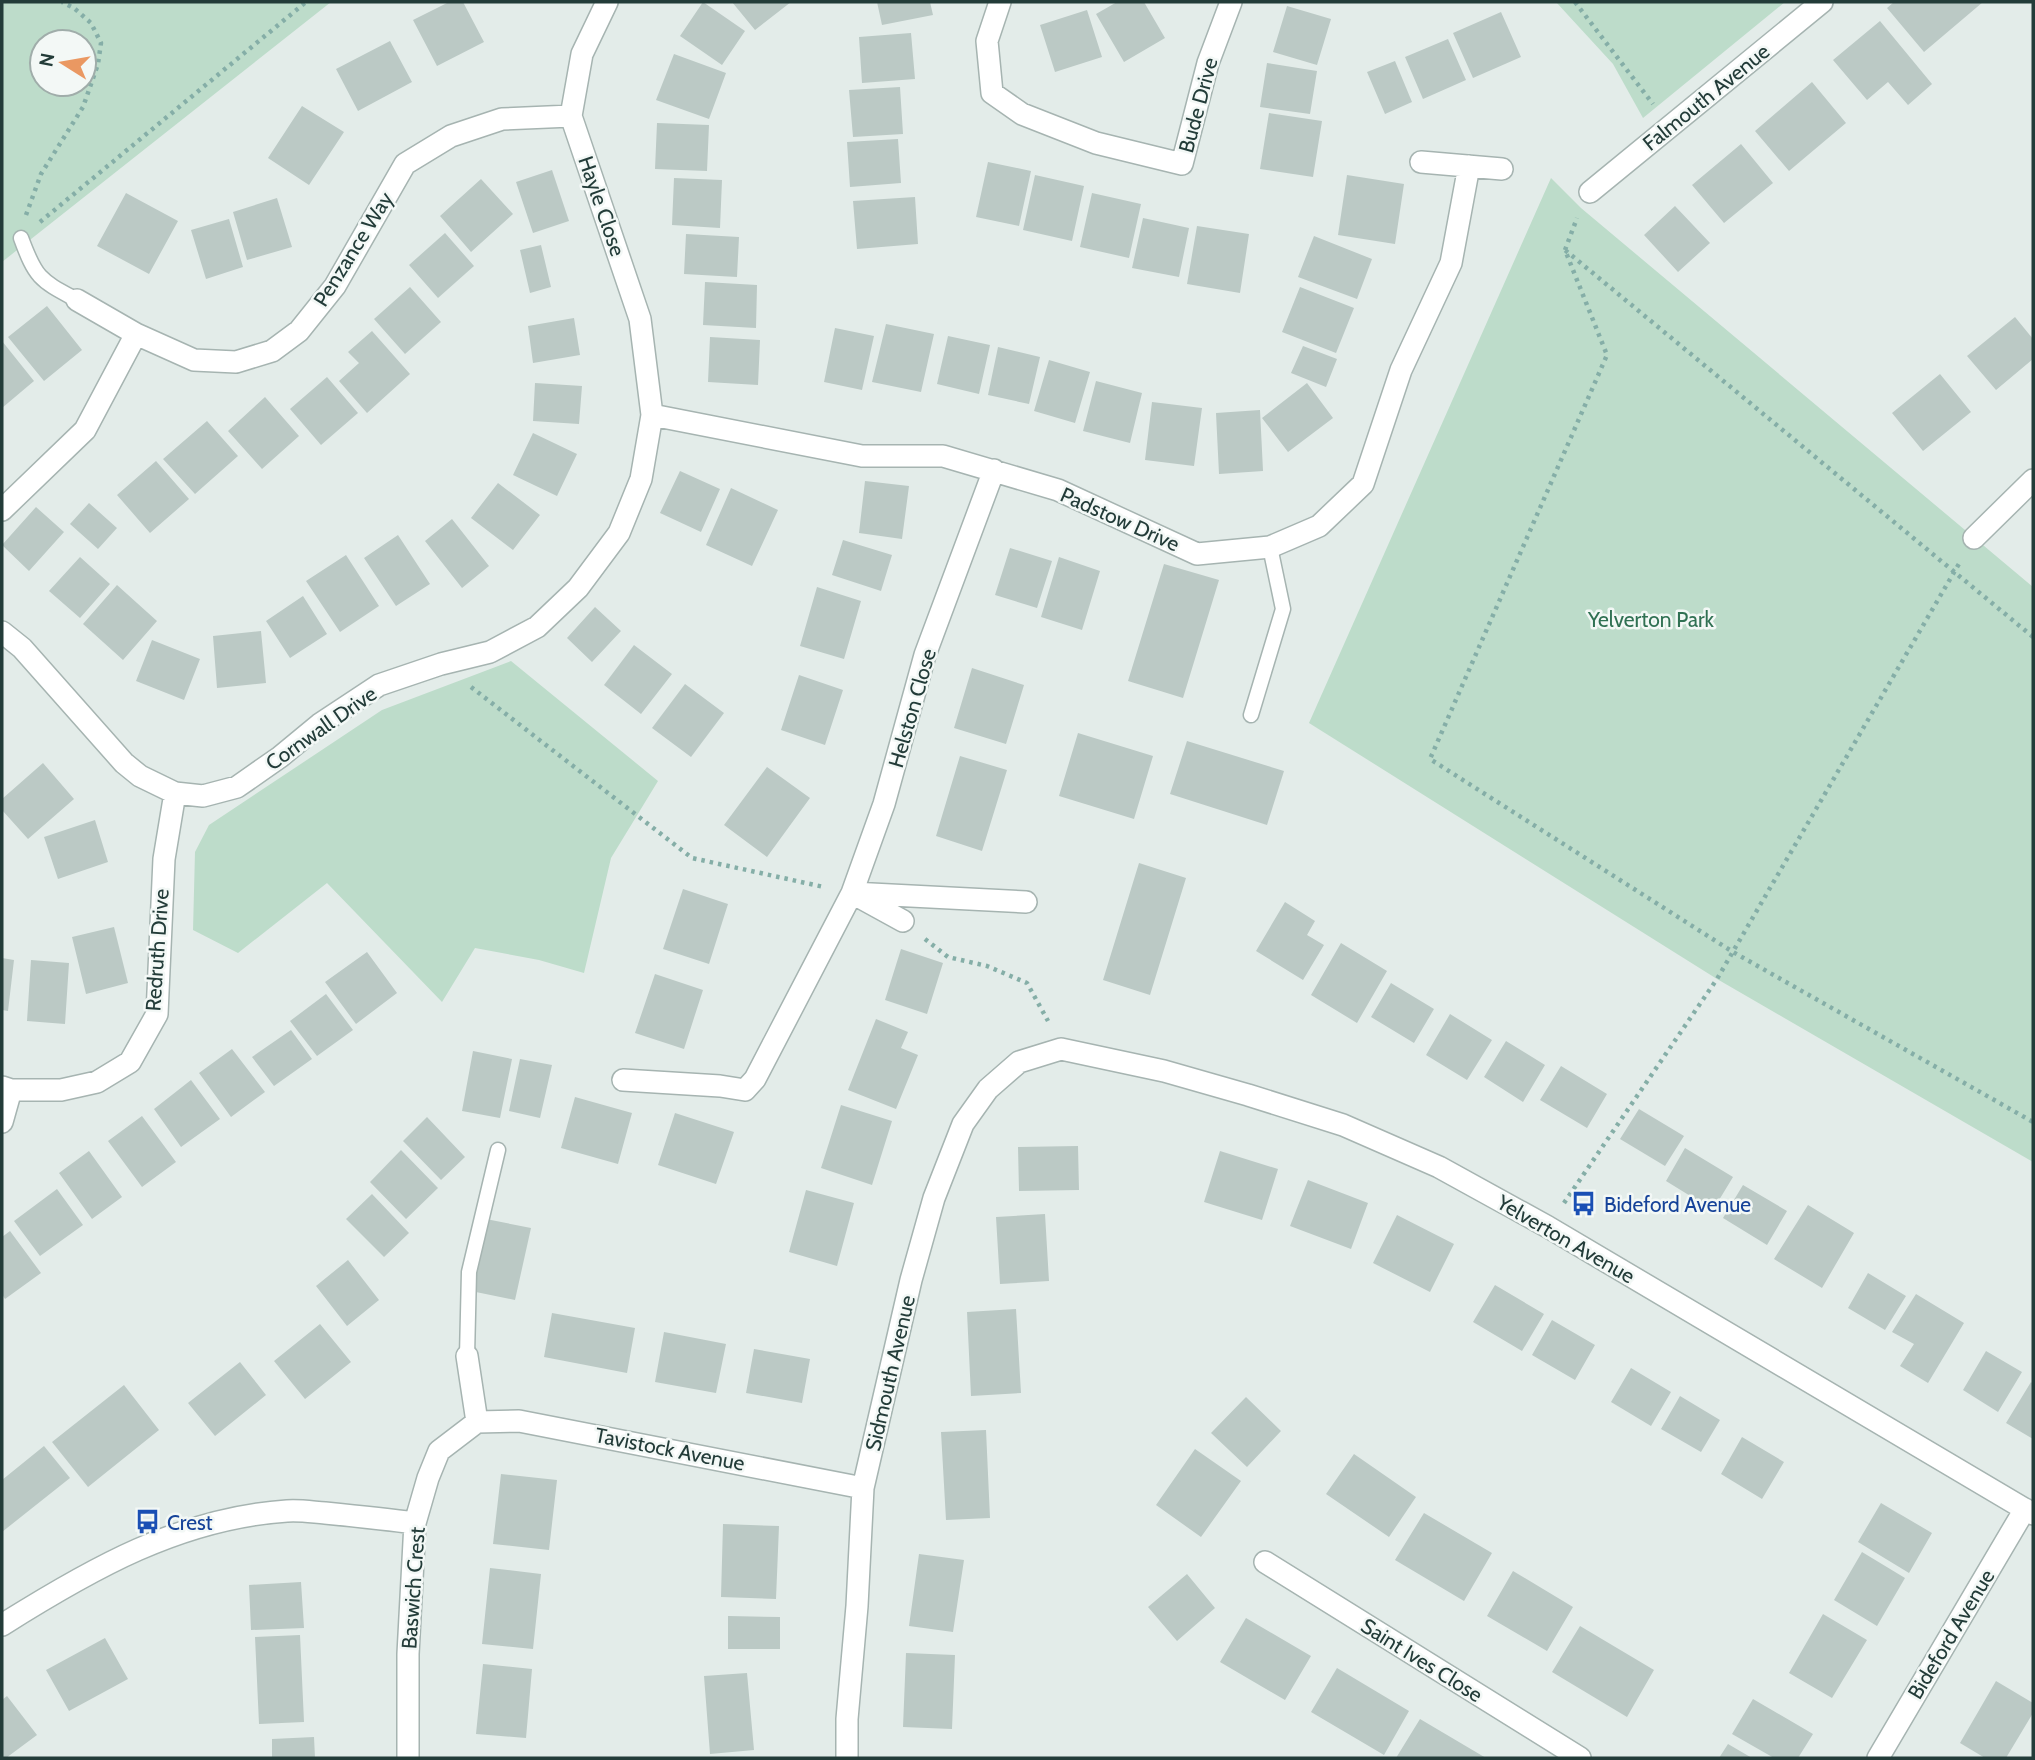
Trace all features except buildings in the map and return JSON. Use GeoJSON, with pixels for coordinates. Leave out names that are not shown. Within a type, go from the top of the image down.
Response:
{"type":"FeatureCollection","features":[{"type":"Feature","properties":{"kind":"street","name":"Hayle Close"},"geometry":{"type":"LineString","coordinates":[[607,2],[582,54],[571,116],[640,319],[652,415]]}},
{"type":"Feature","properties":{"kind":"street","name":"Bude Drive"},"geometry":{"type":"LineString","coordinates":[[1000,2],[987,41],[992,93],[1022,114],[1096,143],[1182,164],[1208,63],[1231,2]]}},
{"type":"Feature","properties":{"kind":"street","name":"Falmouth Avenue"},"geometry":{"type":"LineString","coordinates":[[1590,192],[1822,2]]}},
{"type":"Feature","properties":{"kind":"street","name":"Penzance Way"},"geometry":{"type":"LineString","coordinates":[[77,300],[136,334],[194,360],[236,362],[272,352],[299,331],[335,286],[405,164],[451,136],[502,119],[571,116]]}},
{"type":"Feature","properties":{"kind":"street"},"geometry":{"type":"LineString","coordinates":[[1420,162],[1502,169]]}},
{"type":"Feature","properties":{"kind":"street","name":"Padstow Drive"},"geometry":{"type":"LineString","coordinates":[[652,415],[862,456],[943,456],[1058,490],[1197,554],[1270,547],[1319,526],[1363,484],[1401,370],[1451,263],[1469,166]]}},
{"type":"Feature","properties":{"kind":"street"},"geometry":{"type":"LineString","coordinates":[[2,510],[85,430],[136,334]]}},
{"type":"Feature","properties":{"kind":"street","name":"Cornwall Drive"},"geometry":{"type":"LineString","coordinates":[[2,632],[22,648],[124,763],[141,776],[174,793],[203,796],[237,787],[281,757],[320,724],[379,685],[441,664],[490,652],[537,627],[578,588],[619,533],[641,480],[652,415]]}},
{"type":"Feature","properties":{"kind":"street","name":"Helston Close"},"geometry":{"type":"LineString","coordinates":[[623,1080],[745,1090],[755,1079],[852,893],[884,804],[925,655],[994,470]]}},
{"type":"Feature","properties":{"kind":"street"},"geometry":{"type":"LineString","coordinates":[[1975,538],[2033,481]]}},
{"type":"Feature","properties":{"kind":"street","name":"Redruth Drive"},"geometry":{"type":"LineString","coordinates":[[2,1122],[6,1089],[61,1090],[97,1082],[130,1062],[157,1014],[163,859],[174,793]]}},
{"type":"Feature","properties":{"kind":"street"},"geometry":{"type":"LineString","coordinates":[[852,893],[1026,902]]}},
{"type":"Feature","properties":{"kind":"street"},"geometry":{"type":"LineString","coordinates":[[852,893],[903,921]]}},
{"type":"Feature","properties":{"kind":"street","name":"Yelverton Avenue"},"geometry":{"type":"LineString","coordinates":[[1061,1049],[1164,1071],[1343,1125],[1439,1167],[1548,1227],[2029,1511]]}},
{"type":"Feature","properties":{"kind":"street","name":"Sidmouth Avenue"},"geometry":{"type":"LineString","coordinates":[[847,1758],[847,1719],[857,1606],[863,1488],[911,1280],[934,1198],[963,1124],[988,1089],[1019,1062],[1061,1049]]}},
{"type":"Feature","properties":{"kind":"street"},"geometry":{"type":"LineString","coordinates":[[467,1356],[477,1422]]}},
{"type":"Feature","properties":{"kind":"street","name":"Tavistock Avenue"},"geometry":{"type":"LineString","coordinates":[[477,1422],[519,1420],[863,1488]]}},
{"type":"Feature","properties":{"kind":"street","name":"Baswich Crest"},"geometry":{"type":"LineString","coordinates":[[408,1758],[408,1654],[415,1523],[439,1451],[477,1422]]}},
{"type":"Feature","properties":{"kind":"street"},"geometry":{"type":"LineString","coordinates":[[2,1625],[47,1596],[116,1559],[170,1535],[226,1519],[289,1511],[415,1523]]}},
{"type":"Feature","properties":{"kind":"street","name":"Bideford Avenue"},"geometry":{"type":"LineString","coordinates":[[1878,1758],[2029,1511]]}},
{"type":"Feature","properties":{"kind":"street","name":"Saint Ives Close"},"geometry":{"type":"LineString","coordinates":[[1265,1562],[1580,1758]]}},
{"type":"Feature","properties":{"kind":"lane"},"geometry":{"type":"LineString","coordinates":[[21,238],[30,262],[42,281],[77,300]]}},
{"type":"Feature","properties":{"kind":"lane"},"geometry":{"type":"LineString","coordinates":[[1251,715],[1283,609],[1270,547]]}},
{"type":"Feature","properties":{"kind":"lane"},"geometry":{"type":"LineString","coordinates":[[467,1356],[469,1272],[498,1150]]}},
{"type":"Feature","properties":{"kind":"path"},"geometry":{"type":"LineString","coordinates":[[21,238],[41,174],[83,107],[98,64],[101,43],[91,23],[74,8],[62,2]]}},
{"type":"Feature","properties":{"kind":"path"},"geometry":{"type":"LineString","coordinates":[[21,238],[306,2]]}},
{"type":"Feature","properties":{"kind":"path"},"geometry":{"type":"LineString","coordinates":[[1576,2],[1670,127]]}},
{"type":"Feature","properties":{"kind":"path"},"geometry":{"type":"LineString","coordinates":[[2033,637],[1565,250],[1607,355],[1430,760],[1733,952],[2033,1122]]}},
{"type":"Feature","properties":{"kind":"path"},"geometry":{"type":"LineString","coordinates":[[1548,1227],[1717,979],[1975,538]]}},
{"type":"Feature","properties":{"kind":"path"},"geometry":{"type":"LineString","coordinates":[[441,664],[692,858],[852,893]]}},
{"type":"Feature","properties":{"kind":"path"},"geometry":{"type":"LineString","coordinates":[[903,921],[948,957],[987,966],[1027,983],[1061,1049]]}},
{"type":"Feature","properties":{"kind":"green space"},"geometry":{"type":"Polygon","coordinates":[[[2,2],[331,2],[2,262],[2,2]]]}},
{"type":"Feature","properties":{"kind":"green space"},"geometry":{"type":"Polygon","coordinates":[[[1556,2],[1785,2],[1643,118],[1613,64],[1556,2]]]}},
{"type":"Feature","properties":{"kind":"green space","name":"Yelverton Park"},"geometry":{"type":"Polygon","coordinates":[[[1551,178],[1581,208],[2033,587],[2033,1162],[1717,979],[1309,723],[1551,178]]]}},
{"type":"Feature","properties":{"kind":"green space"},"geometry":{"type":"Polygon","coordinates":[[[511,661],[658,781],[611,858],[584,973],[539,960],[475,948],[442,1002],[327,883],[238,953],[193,930],[195,852],[209,825],[382,710],[511,661]]]}},
{"type":"Feature","properties":{"kind":"place","name":"Bideford Avenue"},"geometry":{"type":"Point","coordinates":[1584,1204]}},
{"type":"Feature","properties":{"kind":"place","name":"Crest"},"geometry":{"type":"Point","coordinates":[147,1522]}}]}
